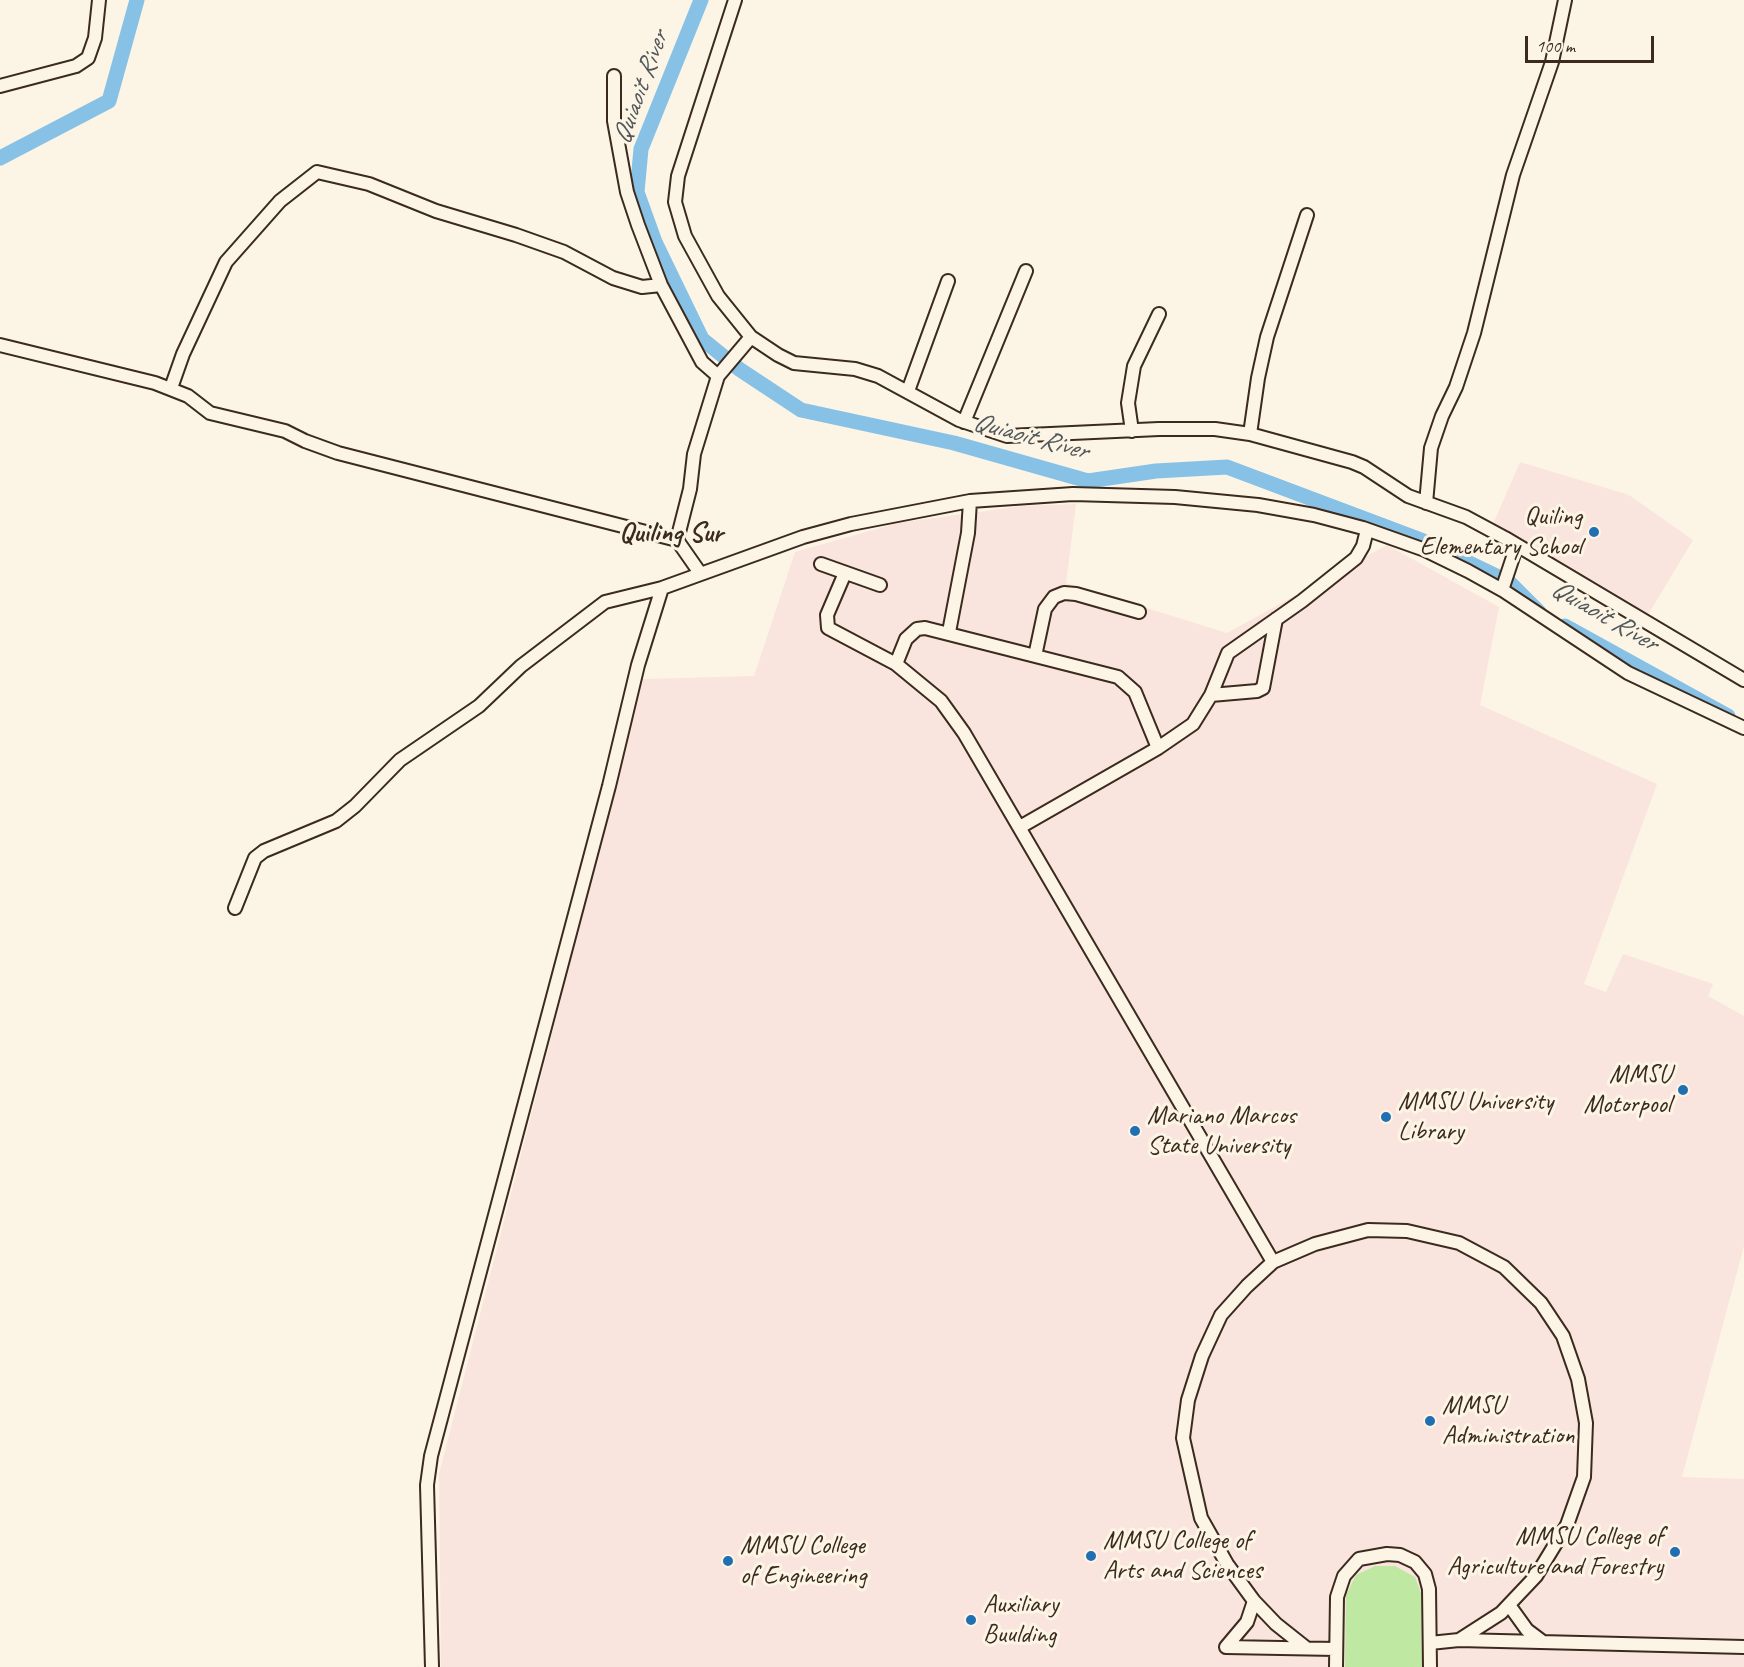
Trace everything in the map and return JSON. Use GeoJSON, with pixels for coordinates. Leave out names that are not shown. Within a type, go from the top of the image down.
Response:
{"type":"FeatureCollection","features":[{"type":"Feature","properties":{"kind":"street"},"geometry":{"type":"LineString","coordinates":[[0,87],[76,66],[88,58],[95,39],[99,0]]}},
{"type":"Feature","properties":{"kind":"street"},"geometry":{"type":"LineString","coordinates":[[735,0],[678,176],[675,202],[686,236],[718,296],[747,339],[794,363],[855,369],[878,376],[964,422],[1007,436],[1215,429],[1250,434],[1358,465],[1408,496],[1466,517],[1515,549],[1744,681]]}},
{"type":"Feature","properties":{"kind":"street"},"geometry":{"type":"LineString","coordinates":[[1425,503],[1431,448],[1442,416],[1456,387],[1474,333],[1513,175],[1552,62],[1565,0]]}},
{"type":"Feature","properties":{"kind":"street"},"geometry":{"type":"LineString","coordinates":[[614,76],[614,121],[625,183],[661,285],[702,362],[722,372]]}},
{"type":"Feature","properties":{"kind":"street"},"geometry":{"type":"LineString","coordinates":[[171,388],[183,354],[226,262],[280,201],[318,172],[369,184],[436,211],[564,252],[613,278],[642,287],[661,285]]}},
{"type":"Feature","properties":{"kind":"street"},"geometry":{"type":"LineString","coordinates":[[1250,434],[1267,337],[1307,215]]}},
{"type":"Feature","properties":{"kind":"street"},"geometry":{"type":"LineString","coordinates":[[964,422],[1026,271]]}},
{"type":"Feature","properties":{"kind":"street"},"geometry":{"type":"LineString","coordinates":[[908,391],[948,281]]}},
{"type":"Feature","properties":{"kind":"street"},"geometry":{"type":"LineString","coordinates":[[1132,430],[1128,403],[1134,366],[1159,314]]}},
{"type":"Feature","properties":{"kind":"street"},"geometry":{"type":"LineString","coordinates":[[677,540],[690,489],[694,454],[722,372],[747,339]]}},
{"type":"Feature","properties":{"kind":"street"},"geometry":{"type":"LineString","coordinates":[[0,345],[171,388],[188,396],[210,413],[285,431],[304,441],[338,453],[677,540],[700,573]]}},
{"type":"Feature","properties":{"kind":"street"},"geometry":{"type":"LineString","coordinates":[[235,908],[255,858],[264,851],[336,821],[355,806],[400,760],[480,706],[521,666],[587,613],[605,602],[662,588],[700,573],[851,524],[970,501],[1073,494],[1175,497],[1258,505],[1314,515],[1367,530],[1425,550],[1502,586],[1628,673],[1744,728]]}},
{"type":"Feature","properties":{"kind":"street"},"geometry":{"type":"LineString","coordinates":[[949,632],[968,534],[970,501]]}},
{"type":"Feature","properties":{"kind":"street"},"geometry":{"type":"LineString","coordinates":[[1020,827],[1158,748],[1193,724],[1211,694],[1228,653],[1276,620],[1356,558],[1367,530]]}},
{"type":"Feature","properties":{"kind":"street"},"geometry":{"type":"LineString","coordinates":[[1502,586],[1515,549]]}},
{"type":"Feature","properties":{"kind":"street"},"geometry":{"type":"LineString","coordinates":[[822,564],[880,585]]}},
{"type":"Feature","properties":{"kind":"street"},"geometry":{"type":"LineString","coordinates":[[845,573],[827,615],[828,628],[896,664],[941,701],[964,733],[1274,1262]]}},
{"type":"Feature","properties":{"kind":"street"},"geometry":{"type":"LineString","coordinates":[[432,1667],[427,1485],[431,1456],[609,786],[638,665],[662,588]]}},
{"type":"Feature","properties":{"kind":"street"},"geometry":{"type":"LineString","coordinates":[[1035,656],[1045,609],[1054,597],[1064,593],[1076,594],[1139,612]]}},
{"type":"Feature","properties":{"kind":"street"},"geometry":{"type":"LineString","coordinates":[[1211,694],[1257,691],[1263,688],[1276,620]]}},
{"type":"Feature","properties":{"kind":"street"},"geometry":{"type":"LineString","coordinates":[[896,664],[906,639],[917,629],[949,632],[1118,677],[1136,692],[1158,748]]}},
{"type":"Feature","properties":{"kind":"street"},"geometry":{"type":"LineString","coordinates":[[1305,1647],[1276,1624],[1254,1601],[1227,1564],[1201,1518],[1183,1438],[1188,1400],[1202,1356],[1221,1315],[1274,1262],[1315,1244],[1368,1230],[1407,1231],[1459,1243],[1504,1267],[1540,1303],[1563,1336],[1578,1379],[1586,1423],[1584,1478],[1562,1533],[1536,1576],[1509,1605],[1459,1640]]}},
{"type":"Feature","properties":{"kind":"street"},"geometry":{"type":"LineString","coordinates":[[1336,1667],[1337,1597],[1344,1576],[1359,1559],[1387,1554],[1415,1562],[1425,1574],[1429,1589],[1430,1667]]}},
{"type":"Feature","properties":{"kind":"street"},"geometry":{"type":"LineString","coordinates":[[1254,1601],[1246,1622],[1226,1647],[1336,1649]]}},
{"type":"Feature","properties":{"kind":"street"},"geometry":{"type":"LineString","coordinates":[[1509,1605],[1527,1630],[1543,1642]]}},
{"type":"Feature","properties":{"kind":"street"},"geometry":{"type":"LineString","coordinates":[[1430,1643],[1459,1640],[1744,1647]]}},
{"type":"Feature","properties":{"kind":"shaded area","name":"Quiling Elementary School"},"geometry":{"type":"Polygon","coordinates":[[[1520,462],[1629,495],[1693,540],[1646,618],[1493,524],[1520,462]]]}},
{"type":"Feature","properties":{"kind":"shaded area","name":"Mariano Marcos State University"},"geometry":{"type":"Polygon","coordinates":[[[1076,504],[1066,583],[1227,633],[1387,545],[1499,607],[1480,705],[1657,784],[1584,984],[1606,992],[1623,954],[1713,984],[1708,996],[1744,1016],[1744,1246],[1682,1477],[1744,1479],[1744,1667],[441,1667],[439,1474],[643,679],[754,676],[795,552],[898,523],[1022,506],[1076,504]]]}},
{"type":"Feature","properties":{"kind":"green space"},"geometry":{"type":"Polygon","coordinates":[[[1375,1566],[1395,1566],[1415,1577],[1421,1593],[1422,1667],[1345,1667],[1346,1595],[1356,1575],[1375,1566]]]}},
{"type":"Feature","properties":{"kind":"waterway","name":"Quiaoit River"},"geometry":{"type":"LineString","coordinates":[[0,158],[109,101],[137,0]]}},
{"type":"Feature","properties":{"kind":"waterway","name":"Quiaoit River"},"geometry":{"type":"LineString","coordinates":[[701,0],[641,149],[637,192],[655,242],[702,339],[739,369],[801,410],[954,443],[1088,481],[1156,471],[1227,467],[1421,540],[1509,582],[1539,612]]}},
{"type":"Feature","properties":{"kind":"waterway","name":"Quiaoit River"},"geometry":{"type":"LineString","coordinates":[[1565,626],[1728,716]]}},
{"type":"Feature","properties":{"kind":"place","name":"Quiling Elementary School"},"geometry":{"type":"Point","coordinates":[1594,532]}},
{"type":"Feature","properties":{"kind":"place","name":"MMSU Motorpool"},"geometry":{"type":"Point","coordinates":[1683,1090]}},
{"type":"Feature","properties":{"kind":"place","name":"MMSU University Library"},"geometry":{"type":"Point","coordinates":[1386,1117]}},
{"type":"Feature","properties":{"kind":"place","name":"Mariano Marcos State University"},"geometry":{"type":"Point","coordinates":[1135,1131]}},
{"type":"Feature","properties":{"kind":"place","name":"MMSU Administration"},"geometry":{"type":"Point","coordinates":[1430,1421]}},
{"type":"Feature","properties":{"kind":"place","name":"MMSU College of Agriculture and Forestry"},"geometry":{"type":"Point","coordinates":[1675,1552]}},
{"type":"Feature","properties":{"kind":"place","name":"MMSU College of Arts and Sciences"},"geometry":{"type":"Point","coordinates":[1091,1556]}},
{"type":"Feature","properties":{"kind":"place","name":"MMSU College of Engineering"},"geometry":{"type":"Point","coordinates":[728,1561]}},
{"type":"Feature","properties":{"kind":"place","name":"Auxiliary Buulding"},"geometry":{"type":"Point","coordinates":[971,1620]}},
{"type":"Feature","properties":{"kind":"district","name":"Quiling Sur"},"geometry":{"type":"Point","coordinates":[671,534]}}]}
